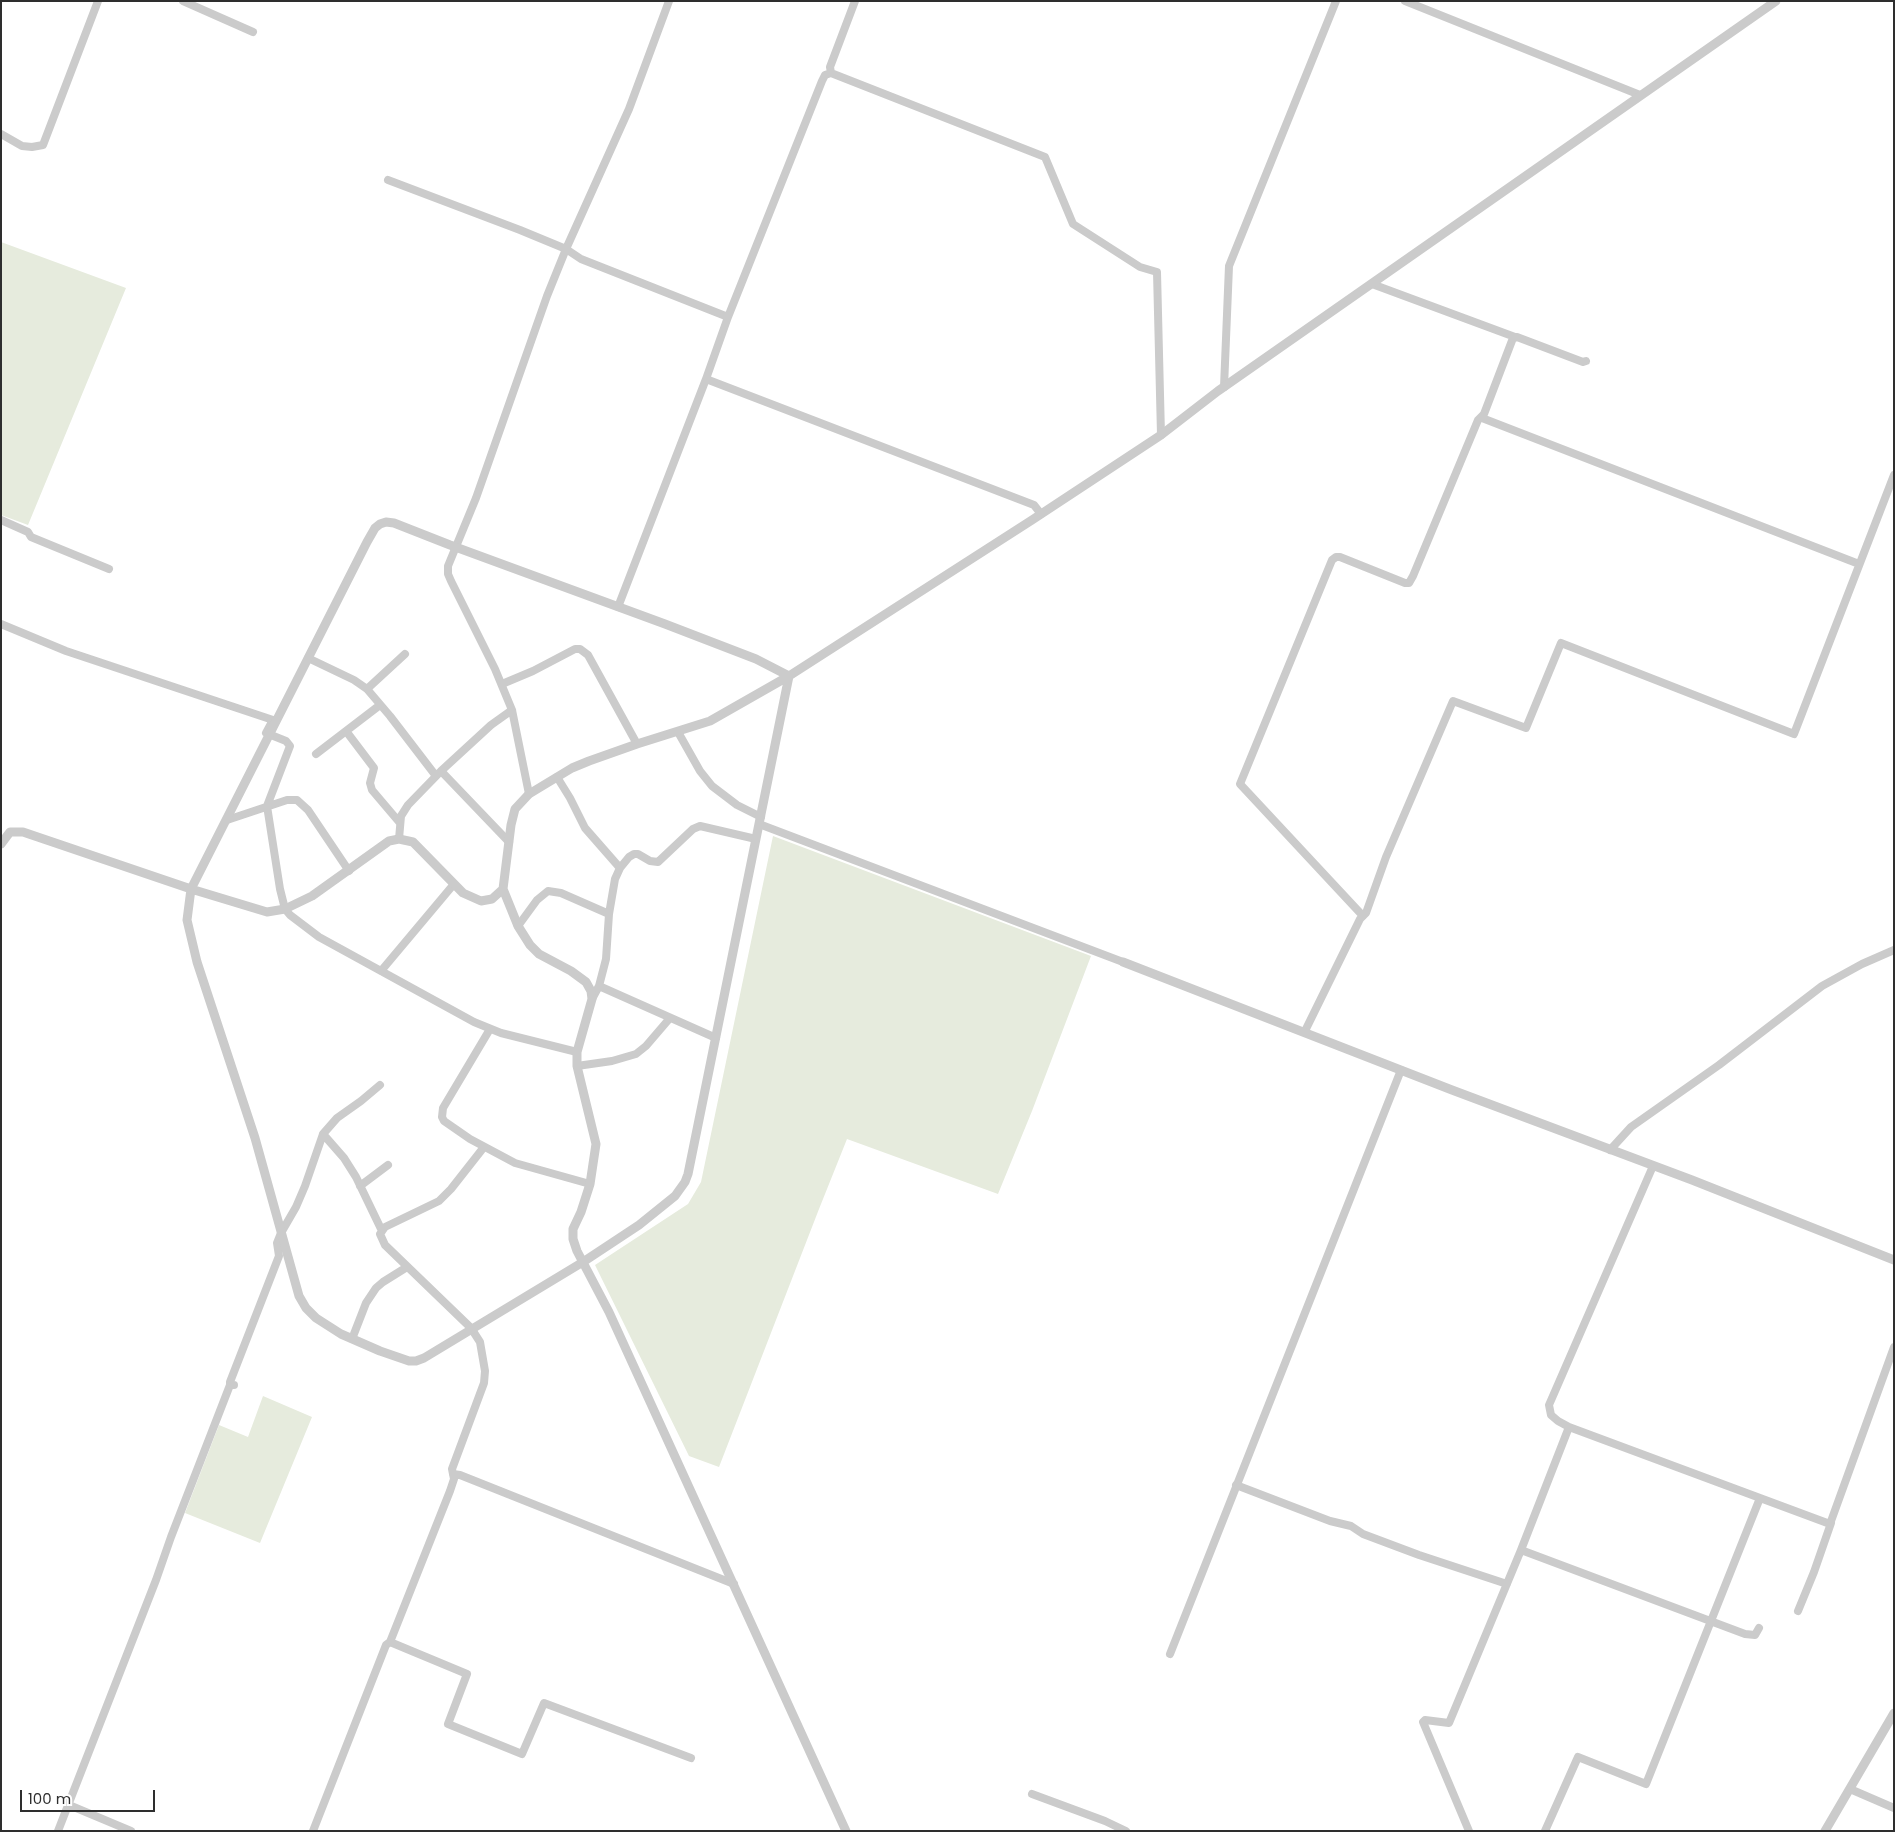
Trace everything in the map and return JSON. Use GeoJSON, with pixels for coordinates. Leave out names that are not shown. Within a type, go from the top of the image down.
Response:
{"type":"FeatureCollection","features":[{"type":"Feature","properties":{"kind":"street"},"geometry":{"type":"LineString","coordinates":[[1,134],[22,146],[43,145],[98,1]]}},
{"type":"Feature","properties":{"kind":"street"},"geometry":{"type":"LineString","coordinates":[[184,1],[253,32]]}},
{"type":"Feature","properties":{"kind":"street"},"geometry":{"type":"LineString","coordinates":[[529,794],[512,710],[502,684],[448,574],[448,566],[479,490],[547,296],[629,109],[669,1]]}},
{"type":"Feature","properties":{"kind":"street"},"geometry":{"type":"LineString","coordinates":[[831,73],[830,67],[856,1]]}},
{"type":"Feature","properties":{"kind":"street"},"geometry":{"type":"LineString","coordinates":[[1224,387],[1228,266],[1336,1]]}},
{"type":"Feature","properties":{"kind":"street"},"geometry":{"type":"LineString","coordinates":[[1406,1],[1640,95]]}},
{"type":"Feature","properties":{"kind":"street"},"geometry":{"type":"LineString","coordinates":[[592,999],[592,991],[586,982],[571,971],[539,954],[530,945],[518,926],[503,889],[515,809],[529,794],[572,768],[637,744],[710,721],[789,676],[1161,435],[1224,387],[1776,1]]}},
{"type":"Feature","properties":{"kind":"street"},"geometry":{"type":"LineString","coordinates":[[618,607],[728,318],[822,80],[825,75],[831,73],[1046,157],[1073,224],[1140,267],[1157,272],[1161,435]]}},
{"type":"Feature","properties":{"kind":"street"},"geometry":{"type":"LineString","coordinates":[[388,180],[566,249],[581,259],[728,318]]}},
{"type":"Feature","properties":{"kind":"street"},"geometry":{"type":"LineString","coordinates":[[1372,284],[1583,362],[1586,361]]}},
{"type":"Feature","properties":{"kind":"street"},"geometry":{"type":"LineString","coordinates":[[1363,916],[1240,784],[1332,560],[1336,557],[1340,558],[1405,583],[1413,576],[1515,337]]}},
{"type":"Feature","properties":{"kind":"street"},"geometry":{"type":"LineString","coordinates":[[706,379],[1034,505],[1041,514]]}},
{"type":"Feature","properties":{"kind":"street"},"geometry":{"type":"LineString","coordinates":[[1482,418],[1859,564]]}},
{"type":"Feature","properties":{"kind":"street"},"geometry":{"type":"LineString","coordinates":[[1305,1031],[1360,919],[1368,907],[1386,857],[1453,701],[1526,728],[1561,643],[1794,734],[1894,475]]}},
{"type":"Feature","properties":{"kind":"street"},"geometry":{"type":"LineString","coordinates":[[1,520],[28,532],[31,537],[108,569]]}},
{"type":"Feature","properties":{"kind":"street"},"geometry":{"type":"LineString","coordinates":[[394,523],[756,659],[789,676],[688,1174],[680,1190],[662,1208],[583,1262],[424,1358],[408,1361],[326,1325],[306,1308],[292,1277],[255,1138],[197,962],[189,933],[187,910],[192,889],[375,528],[380,524],[394,523]]}},
{"type":"Feature","properties":{"kind":"street"},"geometry":{"type":"LineString","coordinates":[[1,624],[89,659],[273,720],[266,733],[286,741],[290,746],[267,806],[280,889],[286,909],[290,915],[307,929],[450,1009],[490,1029],[577,1052]]}},
{"type":"Feature","properties":{"kind":"street"},"geometry":{"type":"LineString","coordinates":[[502,684],[575,649],[580,649],[588,655],[637,744]]}},
{"type":"Feature","properties":{"kind":"street"},"geometry":{"type":"LineString","coordinates":[[367,689],[405,654]]}},
{"type":"Feature","properties":{"kind":"street"},"geometry":{"type":"LineString","coordinates":[[308,658],[354,680],[367,689],[438,774],[509,842]]}},
{"type":"Feature","properties":{"kind":"street"},"geometry":{"type":"LineString","coordinates":[[316,754],[380,705]]}},
{"type":"Feature","properties":{"kind":"street"},"geometry":{"type":"LineString","coordinates":[[399,839],[401,816],[408,805],[438,774],[492,725],[512,710]]}},
{"type":"Feature","properties":{"kind":"street"},"geometry":{"type":"LineString","coordinates":[[346,731],[374,768],[370,783],[372,790],[400,823]]}},
{"type":"Feature","properties":{"kind":"street"},"geometry":{"type":"LineString","coordinates":[[678,732],[700,771],[712,786],[760,821],[1894,1260]]}},
{"type":"Feature","properties":{"kind":"street"},"geometry":{"type":"LineString","coordinates":[[557,777],[585,828],[620,868]]}},
{"type":"Feature","properties":{"kind":"street"},"geometry":{"type":"LineString","coordinates":[[226,820],[293,799],[302,803],[348,871]]}},
{"type":"Feature","properties":{"kind":"street"},"geometry":{"type":"LineString","coordinates":[[756,839],[705,827],[696,827],[658,862],[650,861],[638,854],[634,854],[620,868],[612,892],[606,959],[577,1052],[578,1066],[596,1144],[590,1184],[572,1235],[577,1251],[610,1312],[846,1831]]}},
{"type":"Feature","properties":{"kind":"street"},"geometry":{"type":"LineString","coordinates":[[1,844],[10,832],[23,832],[262,911],[286,909],[312,896],[389,841],[399,839],[413,842],[463,893],[481,901],[492,899],[503,889]]}},
{"type":"Feature","properties":{"kind":"street"},"geometry":{"type":"LineString","coordinates":[[381,971],[454,884]]}},
{"type":"Feature","properties":{"kind":"street"},"geometry":{"type":"LineString","coordinates":[[518,926],[537,900],[548,891],[560,893],[609,914]]}},
{"type":"Feature","properties":{"kind":"street"},"geometry":{"type":"LineString","coordinates":[[1610,1150],[1631,1127],[1719,1065],[1822,986],[1862,964],[1894,950]]}},
{"type":"Feature","properties":{"kind":"street"},"geometry":{"type":"LineString","coordinates":[[599,986],[716,1038]]}},
{"type":"Feature","properties":{"kind":"street"},"geometry":{"type":"LineString","coordinates":[[578,1066],[612,1061],[636,1054],[646,1046],[670,1018]]}},
{"type":"Feature","properties":{"kind":"street"},"geometry":{"type":"LineString","coordinates":[[490,1029],[442,1112],[442,1117],[449,1125],[484,1147],[524,1166],[590,1184]]}},
{"type":"Feature","properties":{"kind":"street"},"geometry":{"type":"LineString","coordinates":[[1170,1654],[1401,1070]]}},
{"type":"Feature","properties":{"kind":"street"},"geometry":{"type":"LineString","coordinates":[[58,1831],[160,1572],[171,1537],[232,1385],[279,1256],[277,1243],[305,1186],[323,1134],[337,1118],[380,1085]]}},
{"type":"Feature","properties":{"kind":"street"},"geometry":{"type":"LineString","coordinates":[[323,1134],[344,1158],[382,1231]]}},
{"type":"Feature","properties":{"kind":"street"},"geometry":{"type":"LineString","coordinates":[[313,1831],[450,1491],[454,1479],[452,1469],[484,1383],[485,1371],[480,1342],[471,1328],[385,1245],[381,1237],[382,1231],[385,1227],[439,1201],[451,1189],[484,1147]]}},
{"type":"Feature","properties":{"kind":"street"},"geometry":{"type":"LineString","coordinates":[[360,1186],[388,1165]]}},
{"type":"Feature","properties":{"kind":"street"},"geometry":{"type":"LineString","coordinates":[[1653,1166],[1550,1405],[1551,1415],[1569,1427],[1831,1523]]}},
{"type":"Feature","properties":{"kind":"street"},"geometry":{"type":"LineString","coordinates":[[352,1338],[366,1304],[376,1288],[407,1267]]}},
{"type":"Feature","properties":{"kind":"street"},"geometry":{"type":"LineString","coordinates":[[1798,1611],[1814,1572],[1894,1347]]}},
{"type":"Feature","properties":{"kind":"street"},"geometry":{"type":"LineString","coordinates":[[1470,1831],[1423,1723],[1425,1720],[1449,1723],[1521,1550],[1569,1427]]}},
{"type":"Feature","properties":{"kind":"street"},"geometry":{"type":"LineString","coordinates":[[453,1474],[460,1474],[734,1584]]}},
{"type":"Feature","properties":{"kind":"street"},"geometry":{"type":"LineString","coordinates":[[1236,1485],[1330,1521],[1351,1526],[1363,1534],[1419,1555],[1506,1584]]}},
{"type":"Feature","properties":{"kind":"street"},"geometry":{"type":"LineString","coordinates":[[1545,1831],[1578,1757],[1646,1784],[1760,1498]]}},
{"type":"Feature","properties":{"kind":"street"},"geometry":{"type":"LineString","coordinates":[[1521,1550],[1745,1634],[1755,1635],[1759,1628]]}},
{"type":"Feature","properties":{"kind":"street"},"geometry":{"type":"LineString","coordinates":[[390,1642],[467,1674],[448,1724],[522,1754],[544,1703],[691,1758]]}},
{"type":"Feature","properties":{"kind":"street"},"geometry":{"type":"LineString","coordinates":[[1826,1831],[1894,1713]]}},
{"type":"Feature","properties":{"kind":"street"},"geometry":{"type":"LineString","coordinates":[[1850,1789],[1894,1808]]}},
{"type":"Feature","properties":{"kind":"street"},"geometry":{"type":"LineString","coordinates":[[1032,1794],[1105,1821],[1126,1831]]}},
{"type":"Feature","properties":{"kind":"street"},"geometry":{"type":"LineString","coordinates":[[69,1805],[132,1831]]}},
{"type":"Feature","properties":{"kind":"shaded area"},"geometry":{"type":"Polygon","coordinates":[[[1,242],[126,288],[28,525],[1,515],[1,242]]]}},
{"type":"Feature","properties":{"kind":"shaded area"},"geometry":{"type":"Polygon","coordinates":[[[773,836],[1091,956],[998,1194],[847,1139],[719,1467],[689,1456],[595,1265],[688,1204],[701,1182],[773,836]]]}},
{"type":"Feature","properties":{"kind":"shaded area"},"geometry":{"type":"Polygon","coordinates":[[[263,1396],[312,1417],[260,1543],[185,1513],[219,1425],[248,1437],[263,1396]]]}}]}
